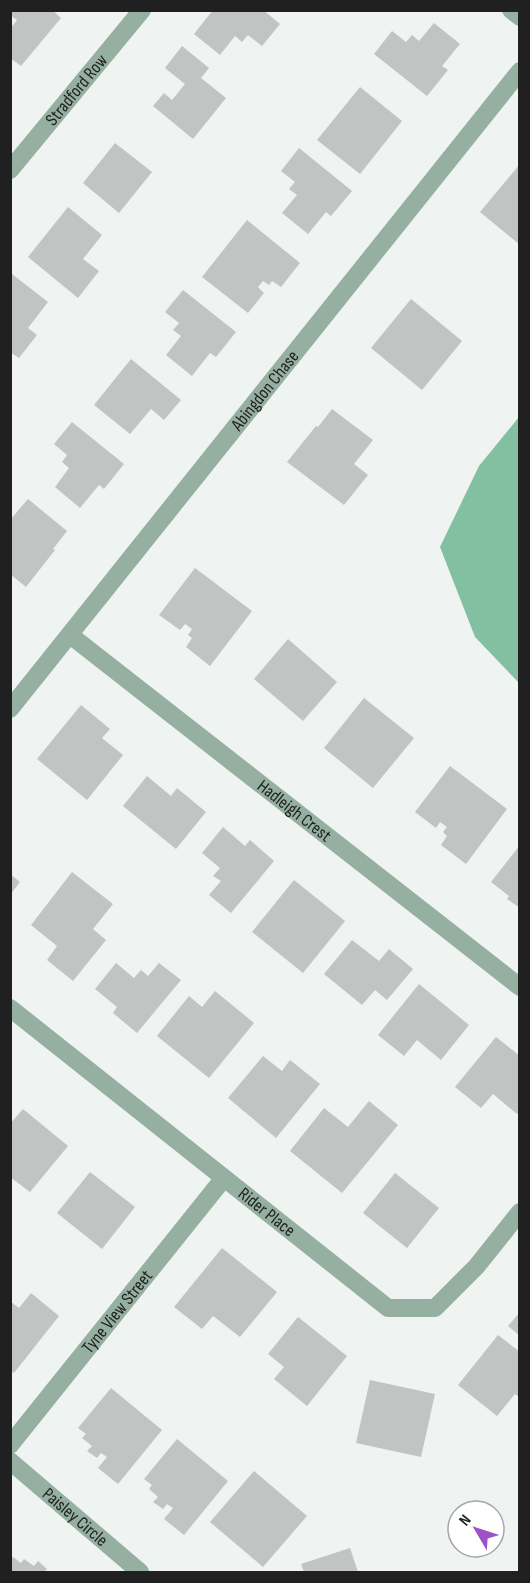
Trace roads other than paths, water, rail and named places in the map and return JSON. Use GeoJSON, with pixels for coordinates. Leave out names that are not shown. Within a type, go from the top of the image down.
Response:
{"type":"FeatureCollection","features":[{"type":"Feature","properties":{"kind":"street","name":"Stradford Row"},"geometry":{"type":"LineString","coordinates":[[10,170],[142,10]]}},
{"type":"Feature","properties":{"kind":"street"},"geometry":{"type":"LineString","coordinates":[[511,10],[519,17]]}},
{"type":"Feature","properties":{"kind":"street","name":"Abingdon Chase"},"geometry":{"type":"LineString","coordinates":[[10,709],[519,71]]}},
{"type":"Feature","properties":{"kind":"street","name":"Hadleigh Crest"},"geometry":{"type":"LineString","coordinates":[[70,635],[519,987]]}},
{"type":"Feature","properties":{"kind":"street","name":"Rider Place"},"geometry":{"type":"LineString","coordinates":[[10,1008],[388,1308],[435,1308],[476,1267],[519,1212]]}},
{"type":"Feature","properties":{"kind":"street","name":"Tyne View Street"},"geometry":{"type":"LineString","coordinates":[[10,1445],[224,1178]]}},
{"type":"Feature","properties":{"kind":"street","name":"Paisley Circle"},"geometry":{"type":"LineString","coordinates":[[10,1461],[140,1572]]}}]}
